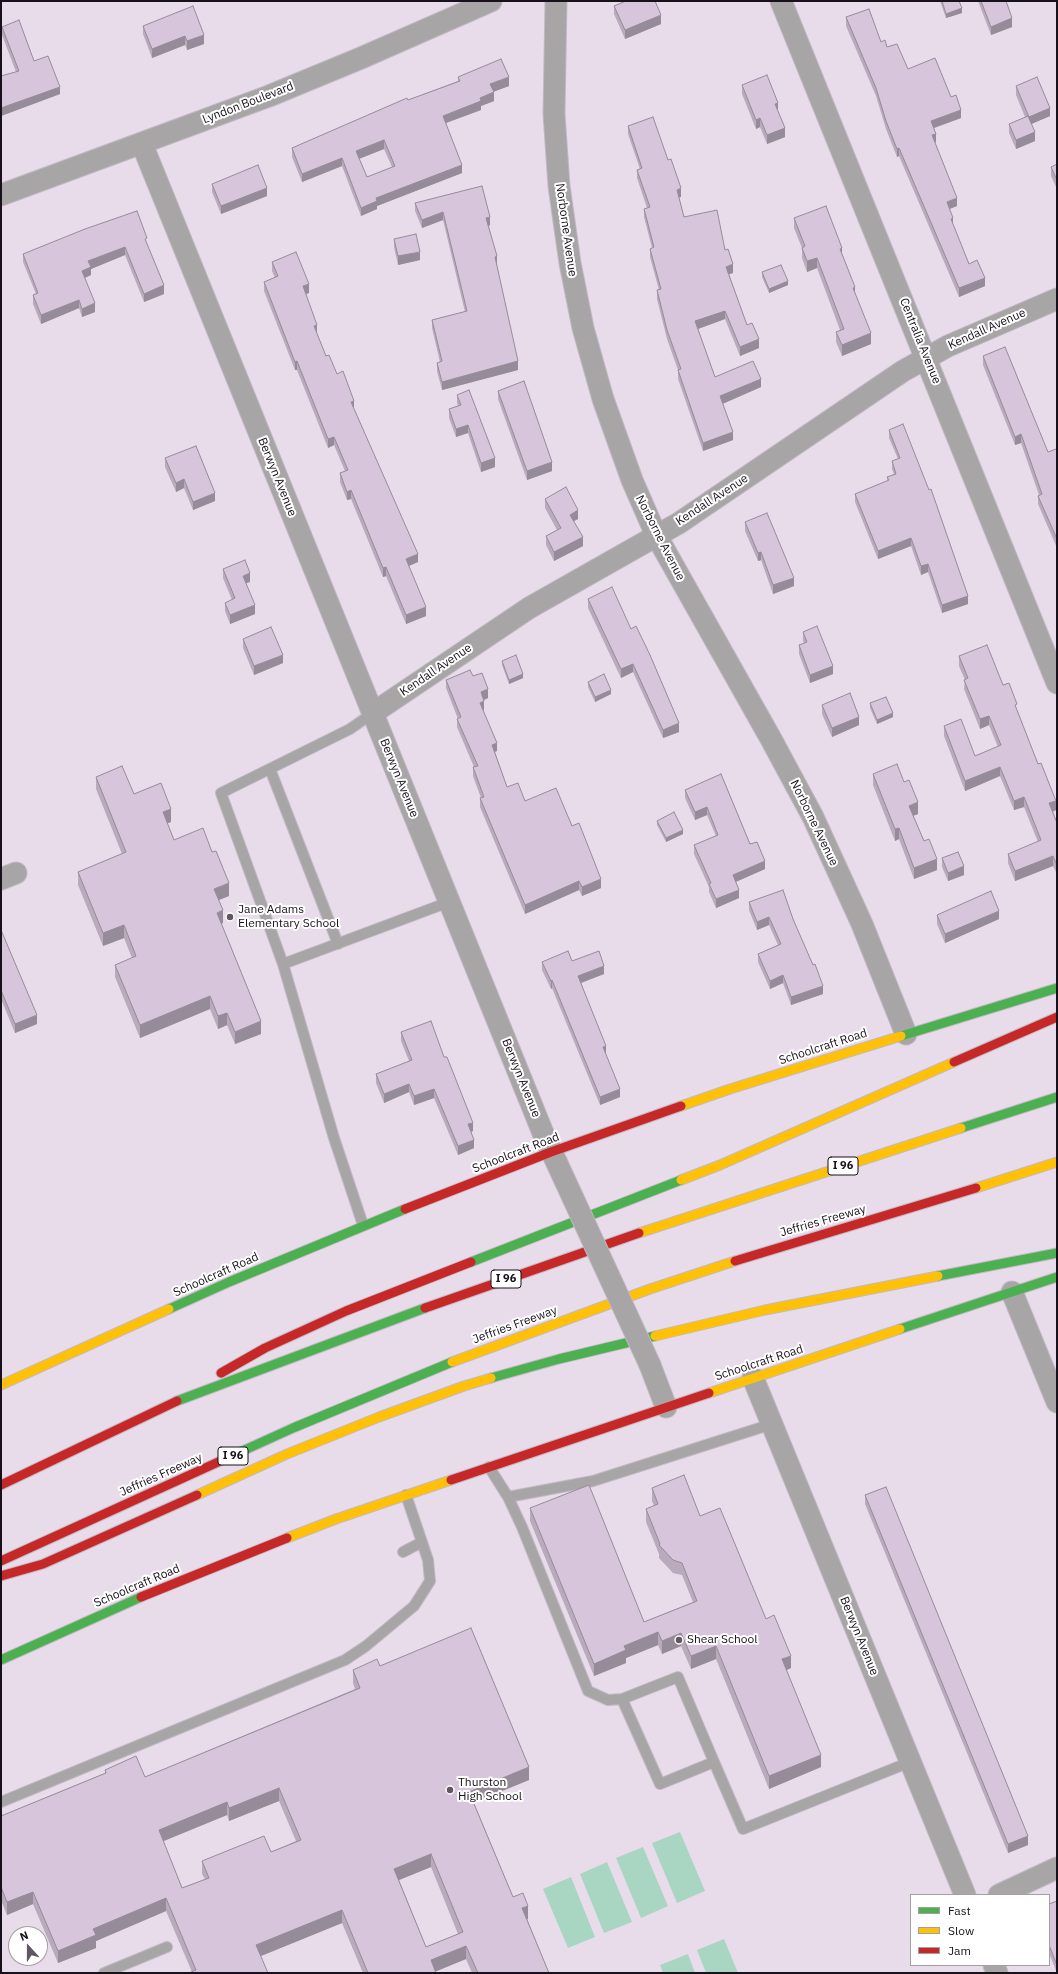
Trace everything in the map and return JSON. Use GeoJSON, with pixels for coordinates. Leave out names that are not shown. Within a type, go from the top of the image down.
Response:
{"type":"FeatureCollection","features":[{"type":"Feature","properties":{"kind":"main road","name":"Schoolcraft Road"},"geometry":{"type":"LineString","coordinates":[[1,1385],[229,1282],[363,1225],[551,1152],[730,1089],[1057,988]]}},
{"type":"Feature","properties":{"kind":"main road"},"geometry":{"type":"LineString","coordinates":[[164,1406],[264,1348],[346,1311],[720,1165],[1057,1017]]}},
{"type":"Feature","properties":{"kind":"main road","name":"I 96"},"geometry":{"type":"LineString","coordinates":[[1,1485],[94,1442],[164,1406],[383,1323],[629,1236],[1057,1097]]}},
{"type":"Feature","properties":{"kind":"main road","name":"Jeffries Freeway"},"geometry":{"type":"LineString","coordinates":[[1,1561],[294,1428],[466,1356],[650,1289],[763,1252],[937,1201],[1057,1162]]}},
{"type":"Feature","properties":{"kind":"main road"},"geometry":{"type":"LineString","coordinates":[[1,1576],[44,1564],[287,1454],[379,1417],[464,1386],[559,1359],[765,1310],[1057,1253]]}},
{"type":"Feature","properties":{"kind":"main road","name":"Schoolcraft Road"},"geometry":{"type":"LineString","coordinates":[[1,1660],[97,1616],[230,1560],[336,1519],[1057,1277]]}},
{"type":"Feature","properties":{"kind":"street","name":"Lyndon Boulevard"},"geometry":{"type":"LineString","coordinates":[[1,195],[269,96],[361,58],[491,1]]}},
{"type":"Feature","properties":{"kind":"street","name":"Norborne Avenue"},"geometry":{"type":"LineString","coordinates":[[556,1],[554,114],[559,186],[570,263],[583,328],[603,400],[632,480],[656,535],[813,816],[862,924],[906,1034]]}},
{"type":"Feature","properties":{"kind":"street","name":"Centralia Avenue"},"geometry":{"type":"LineString","coordinates":[[781,1],[927,358],[1057,683]]}},
{"type":"Feature","properties":{"kind":"street","name":"Berwyn Avenue"},"geometry":{"type":"LineString","coordinates":[[142,144],[551,1152],[650,1365],[666,1407]]}},
{"type":"Feature","properties":{"kind":"street","name":"Kendall Avenue"},"geometry":{"type":"LineString","coordinates":[[373,713],[523,612],[679,523],[903,371],[955,343],[1057,299]]}},
{"type":"Feature","properties":{"kind":"street"},"geometry":{"type":"LineString","coordinates":[[1012,1292],[1057,1402]]}},
{"type":"Feature","properties":{"kind":"street","name":"Berwyn Avenue"},"geometry":{"type":"LineString","coordinates":[[753,1378],[965,1894]]}},
{"type":"Feature","properties":{"kind":"street"},"geometry":{"type":"LineString","coordinates":[[1001,1894],[1057,1868]]}},
{"type":"Feature","properties":{"kind":"lane"},"geometry":{"type":"LineString","coordinates":[[363,1225],[334,1138],[283,964],[221,793],[350,729],[373,713]]}},
{"type":"Feature","properties":{"kind":"lane"},"geometry":{"type":"LineString","coordinates":[[270,769],[338,944]]}},
{"type":"Feature","properties":{"kind":"lane"},"geometry":{"type":"LineString","coordinates":[[283,964],[450,902]]}},
{"type":"Feature","properties":{"kind":"lane"},"geometry":{"type":"LineString","coordinates":[[508,1497],[593,1482],[772,1424]]}},
{"type":"Feature","properties":{"kind":"lane"},"geometry":{"type":"LineString","coordinates":[[489,1467],[508,1497],[588,1691],[608,1700],[622,1699],[678,1677],[743,1829],[910,1762]]}},
{"type":"Feature","properties":{"kind":"lane"},"geometry":{"type":"LineString","coordinates":[[1,1802],[346,1660],[366,1646],[414,1606],[430,1581],[428,1560],[406,1495]]}},
{"type":"Feature","properties":{"kind":"lane"},"geometry":{"type":"LineString","coordinates":[[403,1552],[422,1542]]}},
{"type":"Feature","properties":{"kind":"lane"},"geometry":{"type":"LineString","coordinates":[[622,1699],[660,1784],[714,1762]]}},
{"type":"Feature","properties":{"kind":"lane"},"geometry":{"type":"LineString","coordinates":[[104,1973],[167,1947]]}},
{"type":"Feature","properties":{"kind":"green space"},"geometry":{"type":"Polygon","coordinates":[[[680,1832],[705,1891],[677,1903],[652,1843],[680,1832]]]}},
{"type":"Feature","properties":{"kind":"green space"},"geometry":{"type":"Polygon","coordinates":[[[643,1847],[668,1906],[641,1918],[616,1858],[643,1847]]]}},
{"type":"Feature","properties":{"kind":"green space"},"geometry":{"type":"Polygon","coordinates":[[[607,1862],[632,1922],[604,1933],[580,1874],[607,1862]]]}},
{"type":"Feature","properties":{"kind":"green space"},"geometry":{"type":"Polygon","coordinates":[[[571,1877],[595,1937],[568,1948],[543,1889],[571,1877]]]}},
{"type":"Feature","properties":{"kind":"green space"},"geometry":{"type":"Polygon","coordinates":[[[724,1939],[738,1973],[706,1973],[697,1950],[724,1939]]]}},
{"type":"Feature","properties":{"kind":"green space"},"geometry":{"type":"Polygon","coordinates":[[[688,1954],[695,1973],[663,1973],[660,1965],[688,1954]]]}},
{"type":"Feature","properties":{"kind":"building"},"geometry":{"type":"Polygon","coordinates":[[[626,1],[655,1],[661,15],[625,30],[614,6],[626,1]]]}},
{"type":"Feature","properties":{"kind":"building"},"geometry":{"type":"Polygon","coordinates":[[[942,1],[959,1],[962,8],[946,14],[942,1]]]}},
{"type":"Feature","properties":{"kind":"building"},"geometry":{"type":"Polygon","coordinates":[[[981,1],[1006,1],[1012,18],[991,27],[981,1]]]}},
{"type":"Feature","properties":{"kind":"building"},"geometry":{"type":"Polygon","coordinates":[[[193,6],[204,35],[187,41],[185,36],[152,49],[143,26],[193,6]]]}},
{"type":"Feature","properties":{"kind":"building"},"geometry":{"type":"Polygon","coordinates":[[[869,9],[881,42],[885,40],[887,47],[897,44],[908,69],[935,58],[951,97],[956,95],[961,110],[931,121],[936,134],[932,135],[957,198],[947,202],[953,218],[951,219],[969,264],[977,260],[985,278],[959,288],[899,148],[897,149],[886,121],[876,88],[846,17],[869,9]]]}},
{"type":"Feature","properties":{"kind":"building"},"geometry":{"type":"Polygon","coordinates":[[[19,20],[34,61],[48,56],[60,87],[1,108],[1,76],[19,71],[2,27],[19,20]]]}},
{"type":"Feature","properties":{"kind":"building"},"geometry":{"type":"Polygon","coordinates":[[[501,59],[509,77],[490,84],[494,92],[480,98],[481,101],[443,116],[462,165],[376,198],[377,201],[361,208],[342,158],[302,174],[292,148],[407,98],[408,100],[460,81],[458,77],[501,59]],[[384,140],[356,151],[367,177],[395,166],[384,140]]]}},
{"type":"Feature","properties":{"kind":"building"},"geometry":{"type":"Polygon","coordinates":[[[767,75],[778,103],[775,104],[785,128],[767,135],[760,118],[756,120],[742,85],[767,75]]]}},
{"type":"Feature","properties":{"kind":"building"},"geometry":{"type":"Polygon","coordinates":[[[1037,77],[1050,108],[1029,117],[1016,86],[1037,77]]]}},
{"type":"Feature","properties":{"kind":"building"},"geometry":{"type":"Polygon","coordinates":[[[1028,116],[1035,132],[1016,140],[1009,124],[1028,116]]]}},
{"type":"Feature","properties":{"kind":"building"},"geometry":{"type":"Polygon","coordinates":[[[653,117],[668,160],[671,159],[681,188],[677,190],[684,217],[717,210],[725,250],[728,249],[733,264],[726,267],[747,325],[752,323],[759,339],[740,347],[725,311],[695,321],[715,377],[753,361],[761,379],[720,396],[733,432],[703,443],[678,370],[681,369],[667,330],[657,290],[661,289],[650,249],[654,247],[644,209],[650,207],[637,170],[642,168],[628,126],[653,117]]]}},
{"type":"Feature","properties":{"kind":"building"},"geometry":{"type":"Polygon","coordinates":[[[1057,164],[1057,180],[1051,167],[1057,164]]]}},
{"type":"Feature","properties":{"kind":"building"},"geometry":{"type":"Polygon","coordinates":[[[258,165],[267,188],[221,206],[212,184],[258,165]]]}},
{"type":"Feature","properties":{"kind":"building"},"geometry":{"type":"Polygon","coordinates":[[[482,186],[490,217],[486,218],[497,256],[495,257],[518,361],[442,382],[437,363],[442,361],[432,320],[467,311],[443,212],[422,220],[415,203],[482,186]]]}},
{"type":"Feature","properties":{"kind":"building"},"geometry":{"type":"Polygon","coordinates":[[[826,206],[842,248],[840,249],[855,287],[853,288],[871,333],[842,345],[836,332],[844,329],[817,258],[807,261],[802,248],[805,246],[794,218],[826,206]]]}},
{"type":"Feature","properties":{"kind":"building"},"geometry":{"type":"Polygon","coordinates":[[[137,211],[147,238],[145,239],[164,285],[144,294],[125,247],[88,261],[91,267],[82,271],[95,303],[82,309],[79,300],[41,315],[33,295],[38,293],[23,254],[85,229],[137,211]]]}},
{"type":"Feature","properties":{"kind":"building"},"geometry":{"type":"Polygon","coordinates":[[[416,234],[420,252],[398,256],[394,239],[416,234]]]}},
{"type":"Feature","properties":{"kind":"building"},"geometry":{"type":"Polygon","coordinates":[[[296,252],[309,284],[303,286],[317,325],[314,326],[326,356],[329,355],[337,374],[343,371],[354,401],[351,402],[418,554],[406,559],[426,607],[406,615],[386,567],[383,568],[351,490],[347,492],[340,473],[348,470],[334,437],[328,439],[297,361],[295,362],[264,282],[278,276],[272,262],[296,252]]]}},
{"type":"Feature","properties":{"kind":"building"},"geometry":{"type":"Polygon","coordinates":[[[781,265],[788,281],[769,289],[762,272],[781,265]]]}},
{"type":"Feature","properties":{"kind":"building"},"geometry":{"type":"Polygon","coordinates":[[[1005,347],[1048,452],[1057,450],[1057,539],[1038,496],[1042,494],[1021,434],[1015,437],[983,356],[1005,347]]]}},
{"type":"Feature","properties":{"kind":"building"},"geometry":{"type":"Polygon","coordinates":[[[524,381],[552,462],[527,471],[498,391],[524,381]]]}},
{"type":"Feature","properties":{"kind":"building"},"geometry":{"type":"Polygon","coordinates":[[[469,390],[495,458],[481,463],[468,425],[456,429],[449,409],[461,405],[457,395],[469,390]]]}},
{"type":"Feature","properties":{"kind":"building"},"geometry":{"type":"Polygon","coordinates":[[[903,424],[929,490],[931,489],[968,596],[942,605],[928,564],[921,566],[911,538],[878,551],[855,494],[889,480],[887,477],[896,474],[892,461],[900,458],[889,430],[903,424]]]}},
{"type":"Feature","properties":{"kind":"building"},"geometry":{"type":"Polygon","coordinates":[[[196,446],[215,493],[193,502],[184,479],[176,483],[165,458],[196,446]]]}},
{"type":"Feature","properties":{"kind":"building"},"geometry":{"type":"Polygon","coordinates":[[[566,487],[578,510],[570,515],[583,537],[554,552],[546,536],[561,528],[545,499],[566,487]]]}},
{"type":"Feature","properties":{"kind":"building"},"geometry":{"type":"Polygon","coordinates":[[[767,513],[794,578],[773,585],[761,552],[758,553],[745,522],[767,513]]]}},
{"type":"Feature","properties":{"kind":"building"},"geometry":{"type":"Polygon","coordinates":[[[245,560],[250,573],[243,576],[255,605],[230,615],[225,603],[235,598],[223,569],[245,560]]]}},
{"type":"Feature","properties":{"kind":"building"},"geometry":{"type":"Polygon","coordinates":[[[612,587],[631,629],[636,626],[679,723],[663,730],[633,664],[621,669],[588,599],[612,587]]]}},
{"type":"Feature","properties":{"kind":"building"},"geometry":{"type":"Polygon","coordinates":[[[817,626],[833,666],[810,675],[799,645],[807,642],[803,632],[817,626]]]}},
{"type":"Feature","properties":{"kind":"building"},"geometry":{"type":"Polygon","coordinates":[[[271,627],[283,655],[254,666],[243,639],[271,627]]]}},
{"type":"Feature","properties":{"kind":"building"},"geometry":{"type":"Polygon","coordinates":[[[987,645],[1003,685],[1009,683],[1017,704],[1015,705],[1038,764],[1041,763],[1056,801],[1049,803],[1057,823],[1057,865],[1053,856],[1015,871],[1008,854],[1041,840],[1024,797],[1014,801],[1000,767],[965,781],[944,726],[961,719],[975,756],[1001,745],[989,716],[980,719],[964,680],[968,678],[959,656],[987,645]]]}},
{"type":"Feature","properties":{"kind":"building"},"geometry":{"type":"Polygon","coordinates":[[[516,655],[523,674],[509,680],[502,661],[516,655]]]}},
{"type":"Feature","properties":{"kind":"building"},"geometry":{"type":"Polygon","coordinates":[[[470,670],[473,676],[482,673],[488,689],[481,692],[484,701],[480,703],[497,743],[492,745],[507,787],[518,783],[525,801],[556,788],[572,826],[579,823],[601,879],[582,887],[579,881],[525,905],[480,798],[484,797],[473,767],[478,766],[457,719],[461,717],[446,680],[470,670]]]}},
{"type":"Feature","properties":{"kind":"building"},"geometry":{"type":"Polygon","coordinates":[[[604,674],[611,690],[595,697],[588,682],[604,674]]]}},
{"type":"Feature","properties":{"kind":"building"},"geometry":{"type":"Polygon","coordinates":[[[850,693],[859,717],[832,728],[822,705],[850,693]]]}},
{"type":"Feature","properties":{"kind":"building"},"geometry":{"type":"Polygon","coordinates":[[[886,697],[893,713],[877,720],[870,703],[886,697]]]}},
{"type":"Feature","properties":{"kind":"building"},"geometry":{"type":"Polygon","coordinates":[[[897,764],[904,782],[909,780],[918,802],[909,806],[924,841],[929,839],[937,859],[914,868],[899,828],[895,829],[873,774],[897,764]]]}},
{"type":"Feature","properties":{"kind":"building"},"geometry":{"type":"Polygon","coordinates":[[[122,766],[134,794],[161,783],[171,809],[163,812],[174,840],[203,828],[212,852],[216,851],[229,883],[214,889],[223,910],[217,913],[261,1021],[235,1032],[227,1013],[218,1016],[210,996],[140,1025],[115,965],[136,956],[124,925],[103,933],[78,872],[126,852],[96,777],[122,766]]]}},
{"type":"Feature","properties":{"kind":"building"},"geometry":{"type":"Polygon","coordinates":[[[721,774],[750,844],[757,842],[765,861],[733,875],[739,890],[716,899],[709,884],[711,883],[694,845],[718,835],[707,807],[695,812],[685,790],[721,774]]]}},
{"type":"Feature","properties":{"kind":"building"},"geometry":{"type":"Polygon","coordinates":[[[674,812],[683,830],[666,838],[657,821],[674,812]]]}},
{"type":"Feature","properties":{"kind":"building"},"geometry":{"type":"Polygon","coordinates":[[[958,852],[964,866],[948,873],[942,858],[958,852]]]}},
{"type":"Feature","properties":{"kind":"building"},"geometry":{"type":"Polygon","coordinates":[[[783,890],[793,919],[813,965],[815,964],[823,986],[791,997],[783,975],[770,981],[758,954],[781,944],[769,917],[757,922],[749,902],[783,890]]]}},
{"type":"Feature","properties":{"kind":"building"},"geometry":{"type":"Polygon","coordinates":[[[991,891],[999,911],[945,934],[937,915],[991,891]]]}},
{"type":"Feature","properties":{"kind":"building"},"geometry":{"type":"Polygon","coordinates":[[[1,930],[37,1015],[15,1024],[1,990],[1,930]]]}},
{"type":"Feature","properties":{"kind":"building"},"geometry":{"type":"Polygon","coordinates":[[[568,951],[572,961],[599,951],[604,966],[578,976],[606,1046],[603,1047],[620,1089],[600,1097],[552,980],[551,981],[542,962],[568,951]]]}},
{"type":"Feature","properties":{"kind":"building"},"geometry":{"type":"Polygon","coordinates":[[[431,1021],[444,1057],[447,1057],[473,1123],[468,1124],[474,1140],[458,1146],[434,1089],[414,1096],[409,1084],[384,1094],[376,1074],[412,1060],[401,1032],[431,1021]]]}},
{"type":"Feature","properties":{"kind":"building","name":"Shear School"},"geometry":{"type":"Polygon","coordinates":[[[684,1475],[700,1516],[720,1508],[766,1619],[774,1615],[791,1656],[782,1659],[821,1755],[769,1776],[716,1646],[691,1656],[681,1633],[662,1641],[658,1632],[624,1646],[626,1650],[594,1664],[530,1508],[589,1485],[644,1622],[697,1601],[682,1563],[673,1560],[659,1545],[660,1544],[646,1509],[658,1504],[652,1488],[684,1475]]]}},
{"type":"Feature","properties":{"kind":"building"},"geometry":{"type":"Polygon","coordinates":[[[886,1487],[1028,1836],[1008,1844],[865,1495],[886,1487]]]}},
{"type":"Feature","properties":{"kind":"building"},"geometry":{"type":"Polygon","coordinates":[[[471,1628],[529,1767],[469,1792],[513,1897],[523,1893],[528,1906],[522,1908],[549,1973],[478,1973],[466,1946],[431,1960],[436,1973],[368,1973],[342,1910],[256,1945],[268,1973],[189,1973],[196,1970],[166,1898],[93,1929],[96,1935],[58,1951],[33,1892],[7,1902],[1,1887],[1,1816],[106,1773],[105,1770],[136,1756],[145,1777],[360,1688],[353,1670],[377,1659],[380,1666],[471,1628]],[[279,1788],[229,1808],[227,1802],[159,1830],[182,1888],[209,1878],[202,1861],[264,1836],[271,1852],[301,1840],[279,1788]],[[431,1854],[394,1869],[426,1947],[463,1932],[431,1854]]]}},
{"type":"Feature","properties":{"kind":"building"},"geometry":{"type":"Polygon","coordinates":[[[1057,1901],[1057,1965],[1050,1948],[1050,1904],[1057,1901]]]}},
{"type":"Feature","properties":{"kind":"traffic: fast"},"geometry":{"type":"LineString","coordinates":[[901,1036],[1057,988]]}},
{"type":"Feature","properties":{"kind":"traffic: fast"},"geometry":{"type":"LineString","coordinates":[[961,1128],[1057,1097]]}},
{"type":"Feature","properties":{"kind":"traffic: fast"},"geometry":{"type":"LineString","coordinates":[[471,1262],[681,1180]]}},
{"type":"Feature","properties":{"kind":"traffic: fast"},"geometry":{"type":"LineString","coordinates":[[169,1309],[229,1282],[405,1209]]}},
{"type":"Feature","properties":{"kind":"traffic: fast"},"geometry":{"type":"LineString","coordinates":[[938,1276],[1057,1253]]}},
{"type":"Feature","properties":{"kind":"traffic: fast"},"geometry":{"type":"LineString","coordinates":[[900,1329],[1057,1277]]}},
{"type":"Feature","properties":{"kind":"traffic: fast"},"geometry":{"type":"LineString","coordinates":[[177,1401],[425,1308]]}},
{"type":"Feature","properties":{"kind":"traffic: fast"},"geometry":{"type":"LineString","coordinates":[[491,1378],[559,1359],[655,1336]]}},
{"type":"Feature","properties":{"kind":"traffic: fast"},"geometry":{"type":"LineString","coordinates":[[238,1453],[293,1428],[452,1362]]}},
{"type":"Feature","properties":{"kind":"traffic: fast"},"geometry":{"type":"LineString","coordinates":[[1,1660],[141,1597]]}},
{"type":"Feature","properties":{"kind":"traffic: slow"},"geometry":{"type":"LineString","coordinates":[[681,1106],[730,1089],[901,1036]]}},
{"type":"Feature","properties":{"kind":"traffic: slow"},"geometry":{"type":"LineString","coordinates":[[681,1180],[720,1165],[954,1062]]}},
{"type":"Feature","properties":{"kind":"traffic: slow"},"geometry":{"type":"LineString","coordinates":[[639,1233],[961,1128]]}},
{"type":"Feature","properties":{"kind":"traffic: slow"},"geometry":{"type":"LineString","coordinates":[[976,1188],[1057,1162]]}},
{"type":"Feature","properties":{"kind":"traffic: slow"},"geometry":{"type":"LineString","coordinates":[[452,1362],[650,1289],[735,1261]]}},
{"type":"Feature","properties":{"kind":"traffic: slow"},"geometry":{"type":"LineString","coordinates":[[655,1336],[765,1310],[938,1276]]}},
{"type":"Feature","properties":{"kind":"traffic: slow"},"geometry":{"type":"LineString","coordinates":[[1,1385],[169,1309]]}},
{"type":"Feature","properties":{"kind":"traffic: slow"},"geometry":{"type":"LineString","coordinates":[[709,1393],[900,1329]]}},
{"type":"Feature","properties":{"kind":"traffic: slow"},"geometry":{"type":"LineString","coordinates":[[197,1495],[287,1454],[379,1417],[464,1386],[491,1378]]}},
{"type":"Feature","properties":{"kind":"traffic: slow"},"geometry":{"type":"LineString","coordinates":[[287,1538],[336,1519],[451,1480]]}},
{"type":"Feature","properties":{"kind":"traffic: jam"},"geometry":{"type":"LineString","coordinates":[[954,1062],[1057,1017]]}},
{"type":"Feature","properties":{"kind":"traffic: jam"},"geometry":{"type":"LineString","coordinates":[[405,1209],[551,1152],[681,1106]]}},
{"type":"Feature","properties":{"kind":"traffic: jam"},"geometry":{"type":"LineString","coordinates":[[735,1261],[976,1188]]}},
{"type":"Feature","properties":{"kind":"traffic: jam"},"geometry":{"type":"LineString","coordinates":[[425,1308],[639,1233]]}},
{"type":"Feature","properties":{"kind":"traffic: jam"},"geometry":{"type":"LineString","coordinates":[[221,1373],[265,1348],[346,1311],[471,1262]]}},
{"type":"Feature","properties":{"kind":"traffic: jam"},"geometry":{"type":"LineString","coordinates":[[451,1480],[709,1393]]}},
{"type":"Feature","properties":{"kind":"traffic: jam"},"geometry":{"type":"LineString","coordinates":[[1,1485],[177,1401]]}},
{"type":"Feature","properties":{"kind":"traffic: jam"},"geometry":{"type":"LineString","coordinates":[[1,1561],[238,1453]]}},
{"type":"Feature","properties":{"kind":"traffic: jam"},"geometry":{"type":"LineString","coordinates":[[1,1576],[43,1564],[197,1495]]}},
{"type":"Feature","properties":{"kind":"traffic: jam"},"geometry":{"type":"LineString","coordinates":[[141,1597],[287,1538]]}},
{"type":"Feature","properties":{"kind":"place","name":"Jane Adams Elementary School"},"geometry":{"type":"Point","coordinates":[230,917]}},
{"type":"Feature","properties":{"kind":"place","name":"Shear School"},"geometry":{"type":"Point","coordinates":[679,1640]}},
{"type":"Feature","properties":{"kind":"place","name":"Thurston High School"},"geometry":{"type":"Point","coordinates":[450,1790]}}]}
